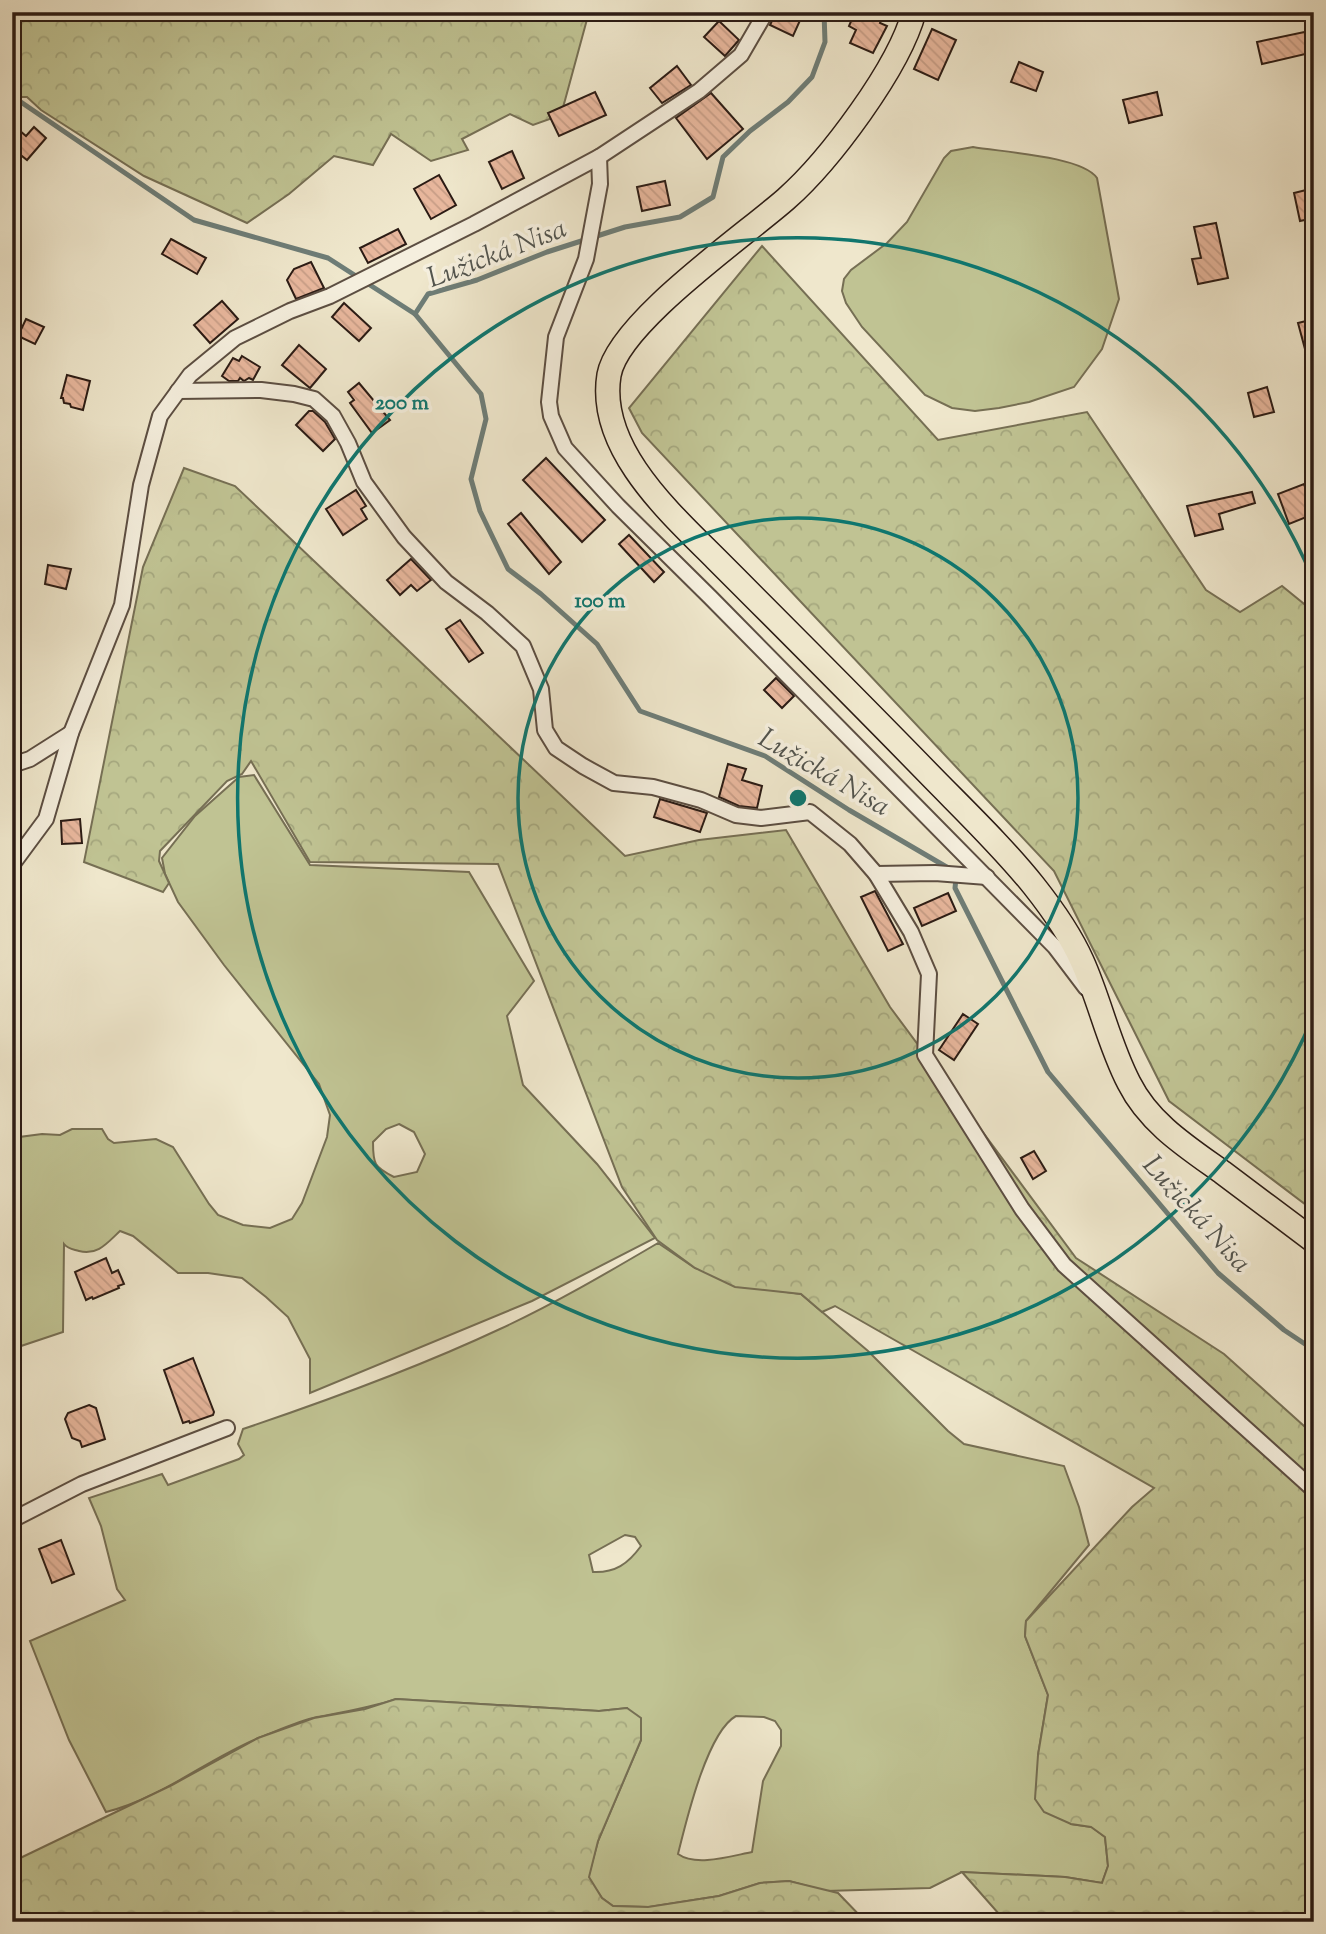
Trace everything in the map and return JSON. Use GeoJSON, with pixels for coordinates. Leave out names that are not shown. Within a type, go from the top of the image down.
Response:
{"type":"FeatureCollection","features":[{"type":"Feature","properties":{"kind":"main road"},"geometry":{"type":"LineString","coordinates":[[914,12],[881,81],[816,169],[790,196],[651,312],[624,344],[615,358],[609,376],[609,401],[625,455],[674,517],[881,725],[1032,884],[1064,925],[1082,961],[1128,1082],[1145,1110],[1172,1135],[1314,1241]]}},
{"type":"Feature","properties":{"kind":"street"},"geometry":{"type":"LineString","coordinates":[[12,865],[46,819],[71,733],[122,605],[141,485],[160,416],[190,375],[235,338],[290,311],[330,296],[474,224],[599,157],[699,91],[741,55],[766,12]]}},
{"type":"Feature","properties":{"kind":"street"},"geometry":{"type":"LineString","coordinates":[[599,157],[600,184],[586,259],[556,337],[549,402],[551,416],[565,447],[618,506],[1055,947],[1098,1002]]}},
{"type":"Feature","properties":{"kind":"street"},"geometry":{"type":"LineString","coordinates":[[178,391],[261,390],[294,394],[314,399],[333,416],[364,482],[404,537],[446,582],[487,613],[523,646],[541,689],[545,730],[556,748],[614,783],[653,787],[701,800],[736,815],[761,818],[810,812],[850,844],[876,874],[911,932],[929,974],[925,1055],[1022,1209],[1064,1265],[1314,1490]]}},
{"type":"Feature","properties":{"kind":"street"},"geometry":{"type":"LineString","coordinates":[[12,765],[30,759],[71,733]]}},
{"type":"Feature","properties":{"kind":"street"},"geometry":{"type":"LineString","coordinates":[[876,874],[935,873],[987,877]]}},
{"type":"Feature","properties":{"kind":"street"},"geometry":{"type":"LineString","coordinates":[[12,1520],[82,1484],[227,1428]]}},
{"type":"Feature","properties":{"kind":"green space"},"geometry":{"type":"Polygon","coordinates":[[[12,12],[589,12],[561,115],[533,125],[510,114],[462,139],[468,150],[431,161],[391,134],[373,165],[334,156],[289,194],[247,223],[144,176],[41,110],[27,97],[12,97],[12,12]]]}},
{"type":"Feature","properties":{"kind":"green space"},"geometry":{"type":"Polygon","coordinates":[[[973,147],[1059,160],[1089,171],[1097,178],[1119,299],[1102,349],[1074,387],[1029,402],[975,411],[952,408],[925,395],[862,327],[846,303],[842,291],[844,279],[851,270],[887,243],[907,222],[944,158],[951,151],[973,147]]]}},
{"type":"Feature","properties":{"kind":"green space"},"geometry":{"type":"Polygon","coordinates":[[[762,246],[938,440],[1087,412],[1206,590],[1240,612],[1282,586],[1314,612],[1314,1211],[1169,1101],[1054,871],[642,433],[629,408],[762,246]]]}},
{"type":"Feature","properties":{"kind":"green space"},"geometry":{"type":"Polygon","coordinates":[[[184,468],[235,486],[625,856],[699,840],[786,830],[890,1007],[1076,1258],[1224,1354],[1314,1435],[1314,1922],[1006,1922],[962,1872],[1065,1877],[1102,1883],[1108,1866],[1105,1837],[1091,1827],[1071,1824],[1044,1812],[1035,1799],[1038,1755],[1048,1695],[1025,1636],[1026,1621],[1132,1507],[1154,1488],[835,1306],[822,1312],[801,1294],[735,1287],[695,1268],[657,1240],[622,1187],[498,864],[310,862],[251,761],[242,774],[227,781],[160,851],[159,861],[169,883],[163,892],[84,862],[143,567],[184,468]]]}},
{"type":"Feature","properties":{"kind":"green space"},"geometry":{"type":"Polygon","coordinates":[[[254,775],[310,865],[469,872],[534,981],[507,1016],[523,1085],[597,1164],[655,1238],[532,1301],[310,1393],[310,1359],[288,1317],[266,1297],[242,1278],[208,1273],[178,1273],[133,1236],[120,1231],[92,1252],[72,1249],[64,1244],[63,1332],[12,1349],[12,1138],[42,1134],[60,1135],[72,1129],[102,1129],[114,1143],[156,1139],[173,1147],[218,1215],[243,1225],[270,1228],[292,1219],[302,1203],[327,1137],[330,1115],[319,1084],[224,965],[178,902],[165,874],[162,858],[195,816],[239,777],[254,775]],[[399,1124],[386,1129],[373,1142],[374,1160],[382,1170],[394,1177],[417,1172],[425,1154],[414,1132],[399,1124]]]}},
{"type":"Feature","properties":{"kind":"green space"},"geometry":{"type":"Polygon","coordinates":[[[658,1243],[695,1268],[772,1290],[801,1294],[868,1351],[964,1444],[1064,1466],[1089,1545],[1026,1621],[1025,1636],[1048,1695],[1038,1755],[1071,1824],[1092,1827],[1105,1837],[1108,1866],[1102,1883],[1065,1877],[962,1872],[930,1888],[825,1891],[789,1881],[760,1883],[719,1896],[649,1907],[613,1906],[602,1898],[588,1878],[598,1841],[641,1740],[627,1708],[599,1711],[396,1699],[289,1726],[241,1746],[147,1797],[106,1812],[69,1740],[30,1641],[125,1600],[117,1589],[101,1526],[89,1498],[162,1474],[168,1485],[239,1459],[244,1455],[238,1444],[243,1429],[373,1383],[469,1343],[580,1288],[658,1243]],[[625,1535],[589,1555],[593,1572],[614,1569],[636,1552],[641,1546],[635,1537],[625,1535]],[[736,1716],[716,1740],[699,1779],[678,1854],[685,1858],[704,1860],[752,1852],[763,1781],[781,1746],[781,1730],[775,1721],[764,1717],[736,1716]]]}},
{"type":"Feature","properties":{"kind":"green space"},"geometry":{"type":"Polygon","coordinates":[[[396,1699],[599,1711],[627,1708],[641,1718],[641,1740],[598,1841],[589,1877],[602,1898],[613,1906],[648,1907],[719,1896],[760,1883],[789,1881],[838,1893],[866,1922],[12,1922],[12,1862],[172,1785],[258,1738],[314,1718],[365,1709],[396,1699]]]}},
{"type":"Feature","properties":{"kind":"building"},"geometry":{"type":"Polygon","coordinates":[[[776,12],[794,12],[802,16],[793,36],[770,25],[776,12]]]}},
{"type":"Feature","properties":{"kind":"building"},"geometry":{"type":"Polygon","coordinates":[[[855,12],[870,12],[882,17],[880,23],[887,26],[873,53],[850,43],[856,30],[849,26],[855,12]]]}},
{"type":"Feature","properties":{"kind":"building"},"geometry":{"type":"Polygon","coordinates":[[[719,21],[739,40],[725,56],[704,37],[719,21]]]}},
{"type":"Feature","properties":{"kind":"building"},"geometry":{"type":"Polygon","coordinates":[[[932,29],[956,40],[938,80],[914,69],[932,29]]]}},
{"type":"Feature","properties":{"kind":"building"},"geometry":{"type":"Polygon","coordinates":[[[1314,30],[1314,52],[1262,64],[1257,42],[1314,30]]]}},
{"type":"Feature","properties":{"kind":"building"},"geometry":{"type":"Polygon","coordinates":[[[1019,62],[1043,72],[1036,91],[1011,82],[1019,62]]]}},
{"type":"Feature","properties":{"kind":"building"},"geometry":{"type":"Polygon","coordinates":[[[677,66],[691,85],[662,103],[650,88],[677,66]]]}},
{"type":"Feature","properties":{"kind":"building"},"geometry":{"type":"Polygon","coordinates":[[[595,92],[606,115],[559,136],[548,113],[595,92]]]}},
{"type":"Feature","properties":{"kind":"building"},"geometry":{"type":"Polygon","coordinates":[[[1157,92],[1162,115],[1129,123],[1123,100],[1157,92]]]}},
{"type":"Feature","properties":{"kind":"building"},"geometry":{"type":"Polygon","coordinates":[[[711,93],[743,129],[707,159],[676,118],[711,93]]]}},
{"type":"Feature","properties":{"kind":"building"},"geometry":{"type":"Polygon","coordinates":[[[12,124],[26,136],[34,127],[46,138],[27,160],[12,148],[12,124]]]}},
{"type":"Feature","properties":{"kind":"building"},"geometry":{"type":"Polygon","coordinates":[[[512,151],[524,178],[502,189],[489,162],[512,151]]]}},
{"type":"Feature","properties":{"kind":"building"},"geometry":{"type":"Polygon","coordinates":[[[439,175],[456,205],[431,219],[414,189],[439,175]]]}},
{"type":"Feature","properties":{"kind":"building"},"geometry":{"type":"Polygon","coordinates":[[[665,181],[670,205],[642,211],[637,187],[665,181]]]}},
{"type":"Feature","properties":{"kind":"building"},"geometry":{"type":"Polygon","coordinates":[[[1314,188],[1314,218],[1300,221],[1294,193],[1314,188]]]}},
{"type":"Feature","properties":{"kind":"building"},"geometry":{"type":"Polygon","coordinates":[[[1216,223],[1228,278],[1198,284],[1192,259],[1201,258],[1194,227],[1216,223]]]}},
{"type":"Feature","properties":{"kind":"building"},"geometry":{"type":"Polygon","coordinates":[[[398,229],[406,244],[368,263],[360,248],[398,229]]]}},
{"type":"Feature","properties":{"kind":"building"},"geometry":{"type":"Polygon","coordinates":[[[171,239],[206,258],[197,274],[162,254],[171,239]]]}},
{"type":"Feature","properties":{"kind":"building"},"geometry":{"type":"Polygon","coordinates":[[[311,262],[324,288],[296,299],[287,280],[294,269],[311,262]]]}},
{"type":"Feature","properties":{"kind":"building"},"geometry":{"type":"Polygon","coordinates":[[[222,301],[238,319],[210,343],[194,325],[222,301]]]}},
{"type":"Feature","properties":{"kind":"building"},"geometry":{"type":"Polygon","coordinates":[[[344,303],[371,328],[359,341],[332,317],[344,303]]]}},
{"type":"Feature","properties":{"kind":"building"},"geometry":{"type":"Polygon","coordinates":[[[26,319],[44,327],[35,344],[18,336],[26,319]]]}},
{"type":"Feature","properties":{"kind":"building"},"geometry":{"type":"Polygon","coordinates":[[[1314,319],[1314,364],[1309,364],[1298,323],[1314,319]]]}},
{"type":"Feature","properties":{"kind":"building"},"geometry":{"type":"Polygon","coordinates":[[[299,345],[326,369],[310,388],[282,365],[299,345]]]}},
{"type":"Feature","properties":{"kind":"building"},"geometry":{"type":"Polygon","coordinates":[[[242,356],[260,367],[253,380],[249,378],[244,381],[240,378],[238,381],[229,381],[222,376],[233,358],[239,361],[242,356]]]}},
{"type":"Feature","properties":{"kind":"building"},"geometry":{"type":"Polygon","coordinates":[[[67,375],[90,381],[83,410],[71,407],[61,398],[67,375]]]}},
{"type":"Feature","properties":{"kind":"building"},"geometry":{"type":"Polygon","coordinates":[[[359,383],[390,420],[372,433],[350,403],[354,400],[348,392],[359,383]]]}},
{"type":"Feature","properties":{"kind":"building"},"geometry":{"type":"Polygon","coordinates":[[[1267,387],[1274,412],[1254,417],[1248,393],[1267,387]]]}},
{"type":"Feature","properties":{"kind":"building"},"geometry":{"type":"Polygon","coordinates":[[[309,411],[313,411],[325,422],[335,439],[323,451],[296,425],[309,411]]]}},
{"type":"Feature","properties":{"kind":"building"},"geometry":{"type":"Polygon","coordinates":[[[546,458],[605,520],[582,542],[523,480],[546,458]]]}},
{"type":"Feature","properties":{"kind":"building"},"geometry":{"type":"Polygon","coordinates":[[[1304,484],[1314,514],[1289,524],[1278,494],[1304,484]]]}},
{"type":"Feature","properties":{"kind":"building"},"geometry":{"type":"Polygon","coordinates":[[[356,490],[366,506],[361,509],[367,519],[343,535],[326,509],[356,490]]]}},
{"type":"Feature","properties":{"kind":"building"},"geometry":{"type":"Polygon","coordinates":[[[1252,492],[1255,503],[1219,514],[1223,529],[1195,536],[1187,506],[1252,492]]]}},
{"type":"Feature","properties":{"kind":"building"},"geometry":{"type":"Polygon","coordinates":[[[521,513],[561,562],[549,574],[508,524],[521,513]]]}},
{"type":"Feature","properties":{"kind":"building"},"geometry":{"type":"Polygon","coordinates":[[[629,535],[664,572],[654,582],[619,544],[629,535]]]}},
{"type":"Feature","properties":{"kind":"building"},"geometry":{"type":"Polygon","coordinates":[[[411,559],[431,580],[417,591],[411,585],[400,595],[387,580],[411,559]]]}},
{"type":"Feature","properties":{"kind":"building"},"geometry":{"type":"Polygon","coordinates":[[[48,565],[71,569],[66,589],[45,584],[48,565]]]}},
{"type":"Feature","properties":{"kind":"building"},"geometry":{"type":"Polygon","coordinates":[[[460,620],[483,653],[469,662],[446,629],[460,620]]]}},
{"type":"Feature","properties":{"kind":"building"},"geometry":{"type":"Polygon","coordinates":[[[776,678],[794,696],[782,708],[764,690],[776,678]]]}},
{"type":"Feature","properties":{"kind":"building"},"geometry":{"type":"Polygon","coordinates":[[[728,764],[746,769],[742,780],[762,786],[757,808],[739,806],[719,797],[728,764]]]}},
{"type":"Feature","properties":{"kind":"building"},"geometry":{"type":"Polygon","coordinates":[[[660,799],[707,813],[700,832],[654,817],[660,799]]]}},
{"type":"Feature","properties":{"kind":"building"},"geometry":{"type":"Polygon","coordinates":[[[80,819],[82,843],[62,844],[61,821],[80,819]]]}},
{"type":"Feature","properties":{"kind":"building"},"geometry":{"type":"Polygon","coordinates":[[[875,891],[903,944],[888,951],[861,897],[875,891]]]}},
{"type":"Feature","properties":{"kind":"building"},"geometry":{"type":"Polygon","coordinates":[[[948,893],[956,911],[922,926],[914,908],[948,893]]]}},
{"type":"Feature","properties":{"kind":"building"},"geometry":{"type":"Polygon","coordinates":[[[963,1014],[978,1024],[954,1060],[939,1050],[963,1014]]]}},
{"type":"Feature","properties":{"kind":"building"},"geometry":{"type":"Polygon","coordinates":[[[1034,1151],[1046,1171],[1033,1179],[1021,1158],[1034,1151]]]}},
{"type":"Feature","properties":{"kind":"building"},"geometry":{"type":"Polygon","coordinates":[[[106,1258],[112,1273],[118,1270],[124,1284],[86,1300],[75,1272],[106,1258]]]}},
{"type":"Feature","properties":{"kind":"building"},"geometry":{"type":"Polygon","coordinates":[[[193,1358],[214,1412],[213,1415],[183,1423],[164,1370],[193,1358]]]}},
{"type":"Feature","properties":{"kind":"building"},"geometry":{"type":"Polygon","coordinates":[[[89,1405],[96,1408],[105,1439],[82,1447],[80,1441],[72,1438],[65,1419],[68,1413],[89,1405]]]}},
{"type":"Feature","properties":{"kind":"building"},"geometry":{"type":"Polygon","coordinates":[[[61,1540],[74,1574],[52,1583],[39,1549],[61,1540]]]}},
{"type":"Feature","properties":{"kind":"waterway","name":"Lužická Nisa"},"geometry":{"type":"LineString","coordinates":[[824,12],[825,42],[812,77],[788,102],[750,131],[723,157],[713,197],[680,217],[625,227],[547,252],[477,280],[428,294],[415,314],[481,394],[486,419],[471,479],[480,511],[508,569],[541,594],[597,644],[640,711],[765,756],[849,810],[950,869],[956,878],[955,888],[1048,1072],[1218,1273],[1284,1330],[1314,1350]]}},
{"type":"Feature","properties":{"kind":"waterway"},"geometry":{"type":"LineString","coordinates":[[12,96],[194,220],[328,258],[415,314]]}}]}
